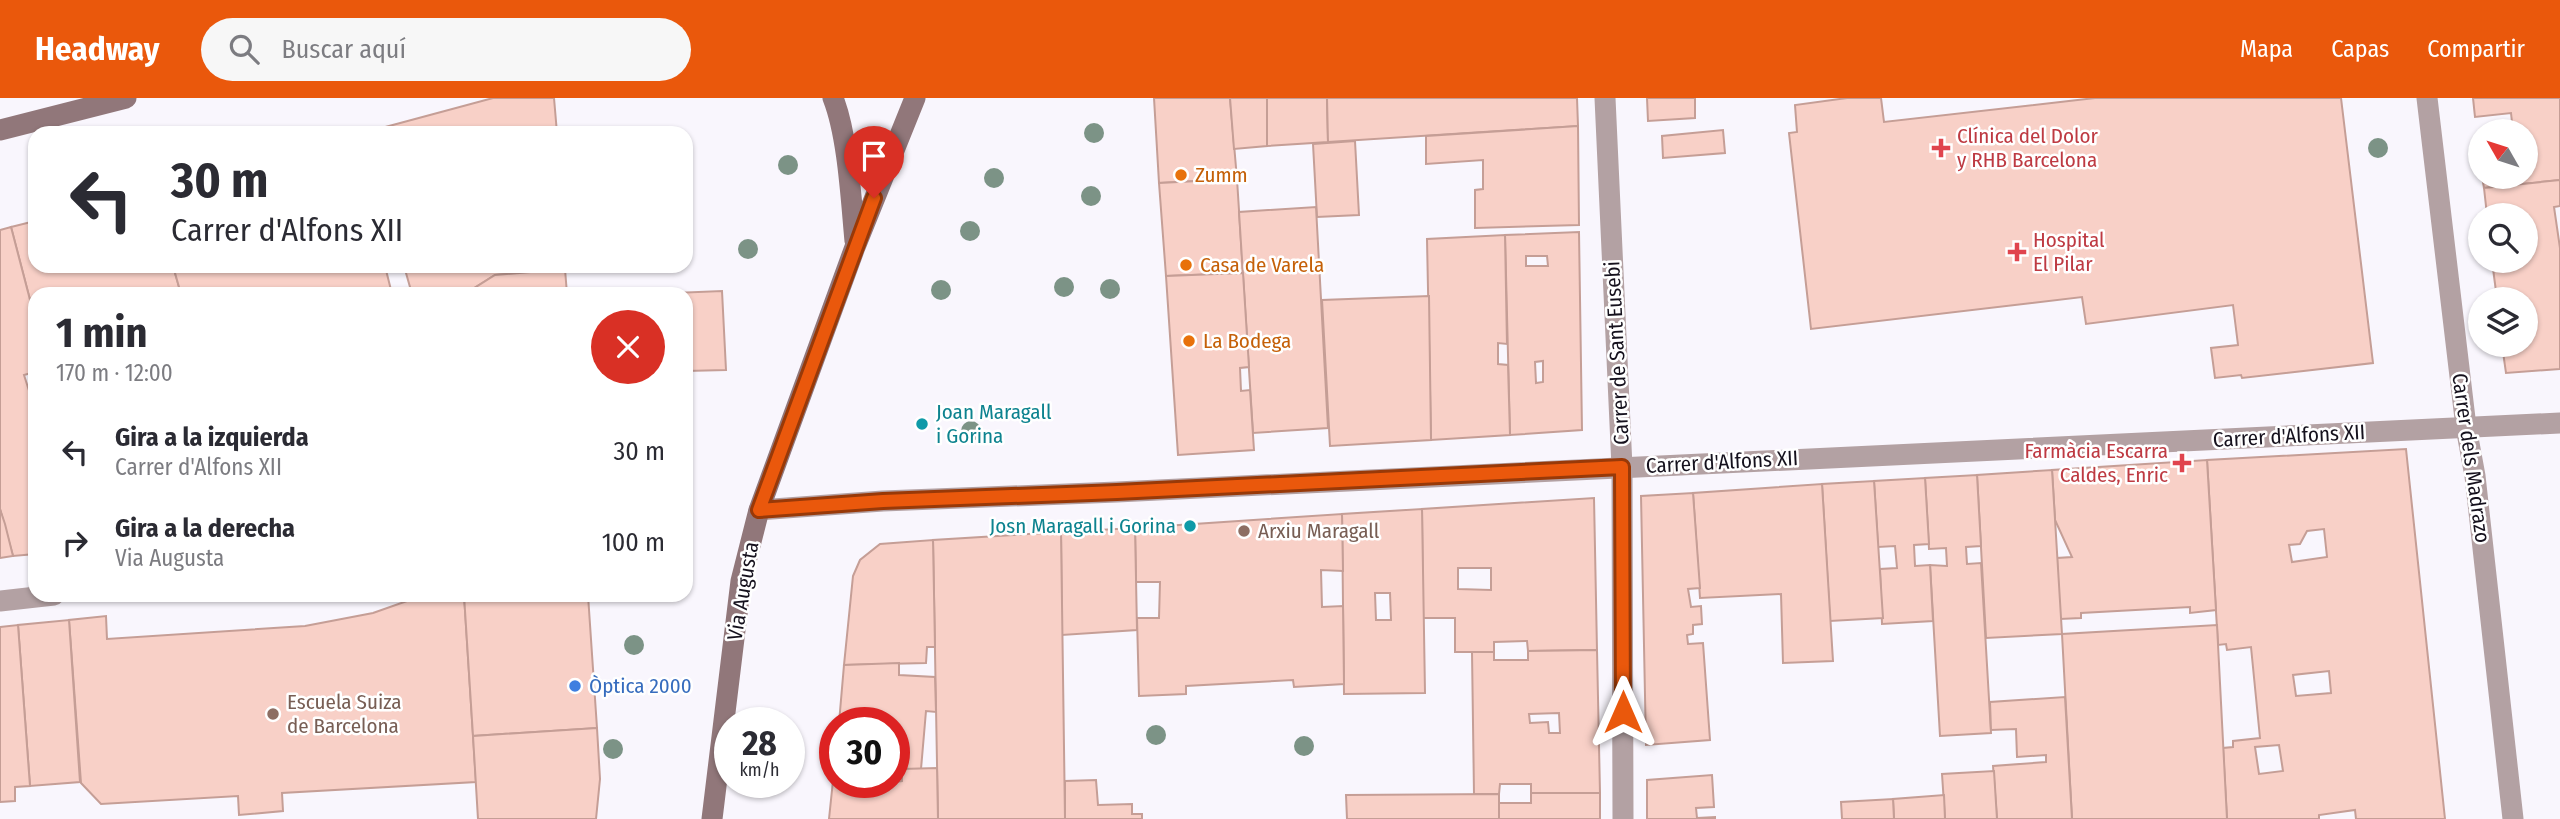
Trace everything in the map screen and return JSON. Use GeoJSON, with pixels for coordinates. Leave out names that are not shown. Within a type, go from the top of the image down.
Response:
{"type":"FeatureCollection","features":[{"type":"Feature","properties":{"kind":"main road"},"geometry":{"type":"LineString","coordinates":[[0,130],[126,98]]}},
{"type":"Feature","properties":{"kind":"main road"},"geometry":{"type":"LineString","coordinates":[[833,98],[838,110],[850,187],[855,247]]}},
{"type":"Feature","properties":{"kind":"main road","name":"Via Augusta"},"geometry":{"type":"LineString","coordinates":[[712,819],[741,581],[759,510],[855,247],[915,98]]}},
{"type":"Feature","properties":{"kind":"street","name":"Carrer de Sant Eusebi"},"geometry":{"type":"LineString","coordinates":[[1605,98],[1622,467],[1623,819]]}},
{"type":"Feature","properties":{"kind":"street","name":"Carrer dels Madrazo"},"geometry":{"type":"LineString","coordinates":[[2427,98],[2466,427],[2475,476],[2513,819]]}},
{"type":"Feature","properties":{"kind":"street","name":"Carrer d'Alfons XII"},"geometry":{"type":"LineString","coordinates":[[759,510],[883,501],[2560,423]]}},
{"type":"Feature","properties":{"kind":"street"},"geometry":{"type":"LineString","coordinates":[[0,601],[28,598]]}},
{"type":"Feature","properties":{"kind":"building"},"geometry":{"type":"Polygon","coordinates":[[[493,98],[554,98],[556,126],[389,126],[493,98]]]}},
{"type":"Feature","properties":{"kind":"building"},"geometry":{"type":"Polygon","coordinates":[[[1154,98],[1230,98],[1237,179],[1159,183],[1154,98]]]}},
{"type":"Feature","properties":{"kind":"building"},"geometry":{"type":"Polygon","coordinates":[[[1230,98],[1267,98],[1267,146],[1234,149],[1230,98]]]}},
{"type":"Feature","properties":{"kind":"building"},"geometry":{"type":"Polygon","coordinates":[[[1267,98],[1327,98],[1328,142],[1267,146],[1267,98]]]}},
{"type":"Feature","properties":{"kind":"building"},"geometry":{"type":"Polygon","coordinates":[[[1327,98],[1577,98],[1578,126],[1328,142],[1327,98]]]}},
{"type":"Feature","properties":{"kind":"building"},"geometry":{"type":"Polygon","coordinates":[[[1647,98],[1695,98],[1695,118],[1648,121],[1647,98]]]}},
{"type":"Feature","properties":{"kind":"building"},"geometry":{"type":"Polygon","coordinates":[[[1847,98],[1881,98],[1884,122],[2095,98],[2341,98],[2373,363],[2242,378],[2241,375],[2215,378],[2211,348],[2238,345],[2233,305],[2086,324],[2082,297],[1811,329],[1789,133],[1797,132],[1795,105],[1847,98]]]}},
{"type":"Feature","properties":{"kind":"building"},"geometry":{"type":"Polygon","coordinates":[[[2473,98],[2560,98],[2560,180],[2538,182],[2538,119],[2512,119],[2511,113],[2475,117],[2473,98]]]}},
{"type":"Feature","properties":{"kind":"building"},"geometry":{"type":"Polygon","coordinates":[[[1578,126],[1579,225],[1475,228],[1475,190],[1483,189],[1483,160],[1426,164],[1426,136],[1578,126]]]}},
{"type":"Feature","properties":{"kind":"building"},"geometry":{"type":"Polygon","coordinates":[[[1723,130],[1725,153],[1663,158],[1662,136],[1723,130]]]}},
{"type":"Feature","properties":{"kind":"building"},"geometry":{"type":"Polygon","coordinates":[[[1355,141],[1359,215],[1317,217],[1313,144],[1355,141]]]}},
{"type":"Feature","properties":{"kind":"building"},"geometry":{"type":"Polygon","coordinates":[[[1237,179],[1243,273],[1166,276],[1159,183],[1237,179]]]}},
{"type":"Feature","properties":{"kind":"building"},"geometry":{"type":"Polygon","coordinates":[[[2560,180],[2560,206],[2554,207],[2560,248],[2560,369],[2506,373],[2504,357],[2538,357],[2538,287],[2495,287],[2494,273],[2538,273],[2538,203],[2486,203],[2484,189],[2538,189],[2538,182],[2560,180]]]}},
{"type":"Feature","properties":{"kind":"building"},"geometry":{"type":"Polygon","coordinates":[[[1316,207],[1328,428],[1253,433],[1239,212],[1316,207]]]}},
{"type":"Feature","properties":{"kind":"building"},"geometry":{"type":"Polygon","coordinates":[[[28,223],[28,273],[175,273],[179,287],[28,287],[28,292],[11,227],[28,223]]]}},
{"type":"Feature","properties":{"kind":"building"},"geometry":{"type":"Polygon","coordinates":[[[11,227],[28,292],[28,374],[24,375],[28,387],[28,555],[13,556],[0,509],[0,230],[11,227]]]}},
{"type":"Feature","properties":{"kind":"building"},"geometry":{"type":"Polygon","coordinates":[[[1579,232],[1582,430],[1510,435],[1505,235],[1579,232]],[[1526,256],[1526,266],[1548,266],[1547,256],[1526,256]],[[1543,361],[1535,362],[1536,383],[1543,382],[1543,361]]]}},
{"type":"Feature","properties":{"kind":"building"},"geometry":{"type":"Polygon","coordinates":[[[1505,235],[1507,344],[1498,343],[1498,364],[1508,365],[1510,435],[1431,440],[1427,239],[1505,235]]]}},
{"type":"Feature","properties":{"kind":"building"},"geometry":{"type":"Polygon","coordinates":[[[175,273],[387,273],[390,287],[179,287],[175,273]]]}},
{"type":"Feature","properties":{"kind":"building"},"geometry":{"type":"Polygon","coordinates":[[[406,273],[518,273],[495,275],[476,287],[410,287],[406,273]]]}},
{"type":"Feature","properties":{"kind":"building"},"geometry":{"type":"Polygon","coordinates":[[[565,273],[566,287],[476,287],[495,275],[565,273]]]}},
{"type":"Feature","properties":{"kind":"building"},"geometry":{"type":"Polygon","coordinates":[[[1243,273],[1249,367],[1240,368],[1241,391],[1250,390],[1254,450],[1178,455],[1166,276],[1243,273]]]}},
{"type":"Feature","properties":{"kind":"building"},"geometry":{"type":"Polygon","coordinates":[[[722,291],[726,370],[693,371],[693,292],[722,291]]]}},
{"type":"Feature","properties":{"kind":"building"},"geometry":{"type":"Polygon","coordinates":[[[1429,296],[1431,440],[1330,446],[1322,300],[1429,296]]]}},
{"type":"Feature","properties":{"kind":"building"},"geometry":{"type":"Polygon","coordinates":[[[2406,449],[2445,819],[2356,819],[2355,810],[2319,815],[2319,819],[2227,819],[2223,748],[2233,747],[2233,741],[2260,738],[2251,647],[2227,650],[2226,644],[2218,645],[2207,460],[2406,449]],[[2324,529],[2307,531],[2300,544],[2289,545],[2292,562],[2327,557],[2324,529]],[[2329,671],[2293,675],[2296,696],[2331,693],[2329,671]],[[2279,745],[2255,747],[2259,774],[2283,771],[2279,745]]]}},
{"type":"Feature","properties":{"kind":"building"},"geometry":{"type":"Polygon","coordinates":[[[2207,460],[2216,610],[2190,613],[2190,607],[2081,613],[2081,618],[2060,619],[2057,558],[2072,557],[2055,520],[2052,470],[2207,460]]]}},
{"type":"Feature","properties":{"kind":"building"},"geometry":{"type":"Polygon","coordinates":[[[2052,470],[2062,634],[1986,638],[1977,475],[2052,470]]]}},
{"type":"Feature","properties":{"kind":"building"},"geometry":{"type":"Polygon","coordinates":[[[1977,475],[1981,546],[1966,547],[1967,564],[1981,563],[1991,733],[1940,736],[1930,565],[1947,566],[1946,548],[1929,549],[1925,478],[1977,475]]]}},
{"type":"Feature","properties":{"kind":"building"},"geometry":{"type":"Polygon","coordinates":[[[1925,478],[1929,544],[1914,545],[1915,566],[1930,565],[1933,621],[1882,624],[1880,569],[1897,568],[1895,546],[1878,547],[1874,481],[1925,478]]]}},
{"type":"Feature","properties":{"kind":"building"},"geometry":{"type":"Polygon","coordinates":[[[1874,481],[1883,618],[1830,621],[1822,484],[1874,481]]]}},
{"type":"Feature","properties":{"kind":"building"},"geometry":{"type":"Polygon","coordinates":[[[1822,484],[1833,661],[1783,663],[1781,594],[1700,598],[1693,493],[1822,484]]]}},
{"type":"Feature","properties":{"kind":"building"},"geometry":{"type":"Polygon","coordinates":[[[1693,493],[1700,588],[1688,589],[1691,607],[1701,606],[1702,624],[1693,625],[1693,634],[1687,635],[1688,644],[1703,643],[1710,740],[1646,745],[1641,496],[1693,493]]]}},
{"type":"Feature","properties":{"kind":"building"},"geometry":{"type":"Polygon","coordinates":[[[1594,498],[1597,650],[1528,651],[1527,641],[1494,642],[1494,652],[1455,652],[1455,618],[1423,618],[1422,509],[1594,498]],[[1458,568],[1458,589],[1491,590],[1491,568],[1458,568]]]}},
{"type":"Feature","properties":{"kind":"building"},"geometry":{"type":"Polygon","coordinates":[[[0,509],[13,556],[0,558],[0,509]]]}},
{"type":"Feature","properties":{"kind":"building"},"geometry":{"type":"Polygon","coordinates":[[[1422,509],[1425,693],[1344,694],[1342,514],[1422,509]],[[1375,593],[1376,620],[1391,620],[1390,593],[1375,593]]]}},
{"type":"Feature","properties":{"kind":"building"},"geometry":{"type":"Polygon","coordinates":[[[1342,514],[1343,571],[1321,570],[1322,607],[1343,606],[1344,684],[1294,687],[1293,680],[1186,686],[1186,694],[1139,696],[1137,618],[1159,618],[1160,582],[1136,582],[1135,528],[1342,514]]]}},
{"type":"Feature","properties":{"kind":"building"},"geometry":{"type":"Polygon","coordinates":[[[1135,528],[1137,630],[1062,635],[1061,532],[1135,528]]]}},
{"type":"Feature","properties":{"kind":"building"},"geometry":{"type":"Polygon","coordinates":[[[1061,532],[1065,819],[938,819],[933,540],[1061,532]]]}},
{"type":"Feature","properties":{"kind":"building"},"geometry":{"type":"Polygon","coordinates":[[[933,540],[935,647],[927,647],[926,663],[844,665],[853,576],[860,560],[880,544],[933,540]]]}},
{"type":"Feature","properties":{"kind":"building","name":"Escuela Suiza de Barcelona"},"geometry":{"type":"Polygon","coordinates":[[[404,602],[464,602],[476,782],[282,793],[283,811],[239,815],[238,796],[101,804],[81,783],[69,620],[106,616],[107,639],[305,626],[373,613],[404,602]]]}},
{"type":"Feature","properties":{"kind":"building"},"geometry":{"type":"Polygon","coordinates":[[[464,602],[588,602],[597,728],[473,736],[464,602]]]}},
{"type":"Feature","properties":{"kind":"building"},"geometry":{"type":"Polygon","coordinates":[[[69,620],[80,782],[30,786],[18,625],[69,620]]]}},
{"type":"Feature","properties":{"kind":"building"},"geometry":{"type":"Polygon","coordinates":[[[18,625],[30,786],[15,787],[15,801],[0,802],[0,627],[18,625]]]}},
{"type":"Feature","properties":{"kind":"building"},"geometry":{"type":"Polygon","coordinates":[[[2217,625],[2227,819],[2072,819],[2062,634],[2217,625]]]}},
{"type":"Feature","properties":{"kind":"building"},"geometry":{"type":"Polygon","coordinates":[[[1597,650],[1600,793],[1531,793],[1531,784],[1500,784],[1499,794],[1474,794],[1472,652],[1494,652],[1494,660],[1528,660],[1528,651],[1597,650]],[[1559,713],[1529,714],[1530,723],[1548,722],[1549,733],[1560,733],[1559,713]]]}},
{"type":"Feature","properties":{"kind":"building"},"geometry":{"type":"Polygon","coordinates":[[[899,663],[899,675],[935,677],[936,712],[926,711],[921,769],[910,769],[910,707],[840,707],[844,665],[899,663]]]}},
{"type":"Feature","properties":{"kind":"building"},"geometry":{"type":"Polygon","coordinates":[[[2065,697],[2072,819],[1997,819],[1993,766],[2046,762],[2046,755],[2017,757],[2016,729],[1991,730],[1990,702],[2065,697]]]}},
{"type":"Feature","properties":{"kind":"building"},"geometry":{"type":"Polygon","coordinates":[[[597,728],[600,779],[596,819],[478,819],[473,736],[597,728]]]}},
{"type":"Feature","properties":{"kind":"building"},"geometry":{"type":"Polygon","coordinates":[[[937,768],[938,819],[829,819],[831,798],[910,798],[910,769],[937,768]]]}},
{"type":"Feature","properties":{"kind":"building"},"geometry":{"type":"Polygon","coordinates":[[[1994,771],[1997,819],[1945,819],[1942,774],[1994,771]]]}},
{"type":"Feature","properties":{"kind":"building"},"geometry":{"type":"Polygon","coordinates":[[[1712,775],[1714,807],[1696,808],[1697,818],[1715,819],[1647,819],[1647,780],[1712,775]]]}},
{"type":"Feature","properties":{"kind":"building"},"geometry":{"type":"Polygon","coordinates":[[[1096,780],[1098,805],[1132,804],[1132,814],[1142,814],[1142,819],[1065,819],[1065,781],[1096,780]]]}},
{"type":"Feature","properties":{"kind":"building"},"geometry":{"type":"Polygon","coordinates":[[[1531,793],[1600,793],[1600,819],[1499,819],[1499,803],[1531,803],[1531,793]]]}},
{"type":"Feature","properties":{"kind":"building"},"geometry":{"type":"Polygon","coordinates":[[[1499,794],[1499,819],[1347,819],[1346,795],[1499,794]]]}},
{"type":"Feature","properties":{"kind":"building"},"geometry":{"type":"Polygon","coordinates":[[[1944,795],[1945,819],[1894,819],[1893,799],[1944,795]]]}},
{"type":"Feature","properties":{"kind":"building"},"geometry":{"type":"Polygon","coordinates":[[[1893,799],[1894,819],[1842,819],[1841,802],[1893,799]]]}},
{"type":"Feature","properties":{"kind":"place","name":"Clínica del Dolor y RHB Barcelona"},"geometry":{"type":"Point","coordinates":[1941,148]}},
{"type":"Feature","properties":{"kind":"place","name":"Zumm"},"geometry":{"type":"Point","coordinates":[1181,175]}},
{"type":"Feature","properties":{"kind":"place","name":"Hospital El Pilar"},"geometry":{"type":"Point","coordinates":[2017,252]}},
{"type":"Feature","properties":{"kind":"place","name":"Casa de Varela"},"geometry":{"type":"Point","coordinates":[1186,265]}},
{"type":"Feature","properties":{"kind":"place","name":"La Bodega"},"geometry":{"type":"Point","coordinates":[1189,341]}},
{"type":"Feature","properties":{"kind":"place","name":"Joan Maragall i Gorina"},"geometry":{"type":"Point","coordinates":[922,424]}},
{"type":"Feature","properties":{"kind":"place","name":"Farmàcia Escarra Caldes, Enric"},"geometry":{"type":"Point","coordinates":[2182,463]}},
{"type":"Feature","properties":{"kind":"place","name":"Josn Maragall i Gorina"},"geometry":{"type":"Point","coordinates":[1190,526]}},
{"type":"Feature","properties":{"kind":"place","name":"Arxiu Maragall"},"geometry":{"type":"Point","coordinates":[1244,531]}},
{"type":"Feature","properties":{"kind":"place","name":"Òptica 2000"},"geometry":{"type":"Point","coordinates":[575,686]}},
{"type":"Feature","properties":{"kind":"place","name":"Escuela Suiza de Barcelona"},"geometry":{"type":"Point","coordinates":[273,714]}},
{"type":"Feature","properties":{"kind":"route"},"geometry":{"type":"LineString","coordinates":[[874,198],[759,510],[883,501],[1622,467],[1623,712]]}}]}
